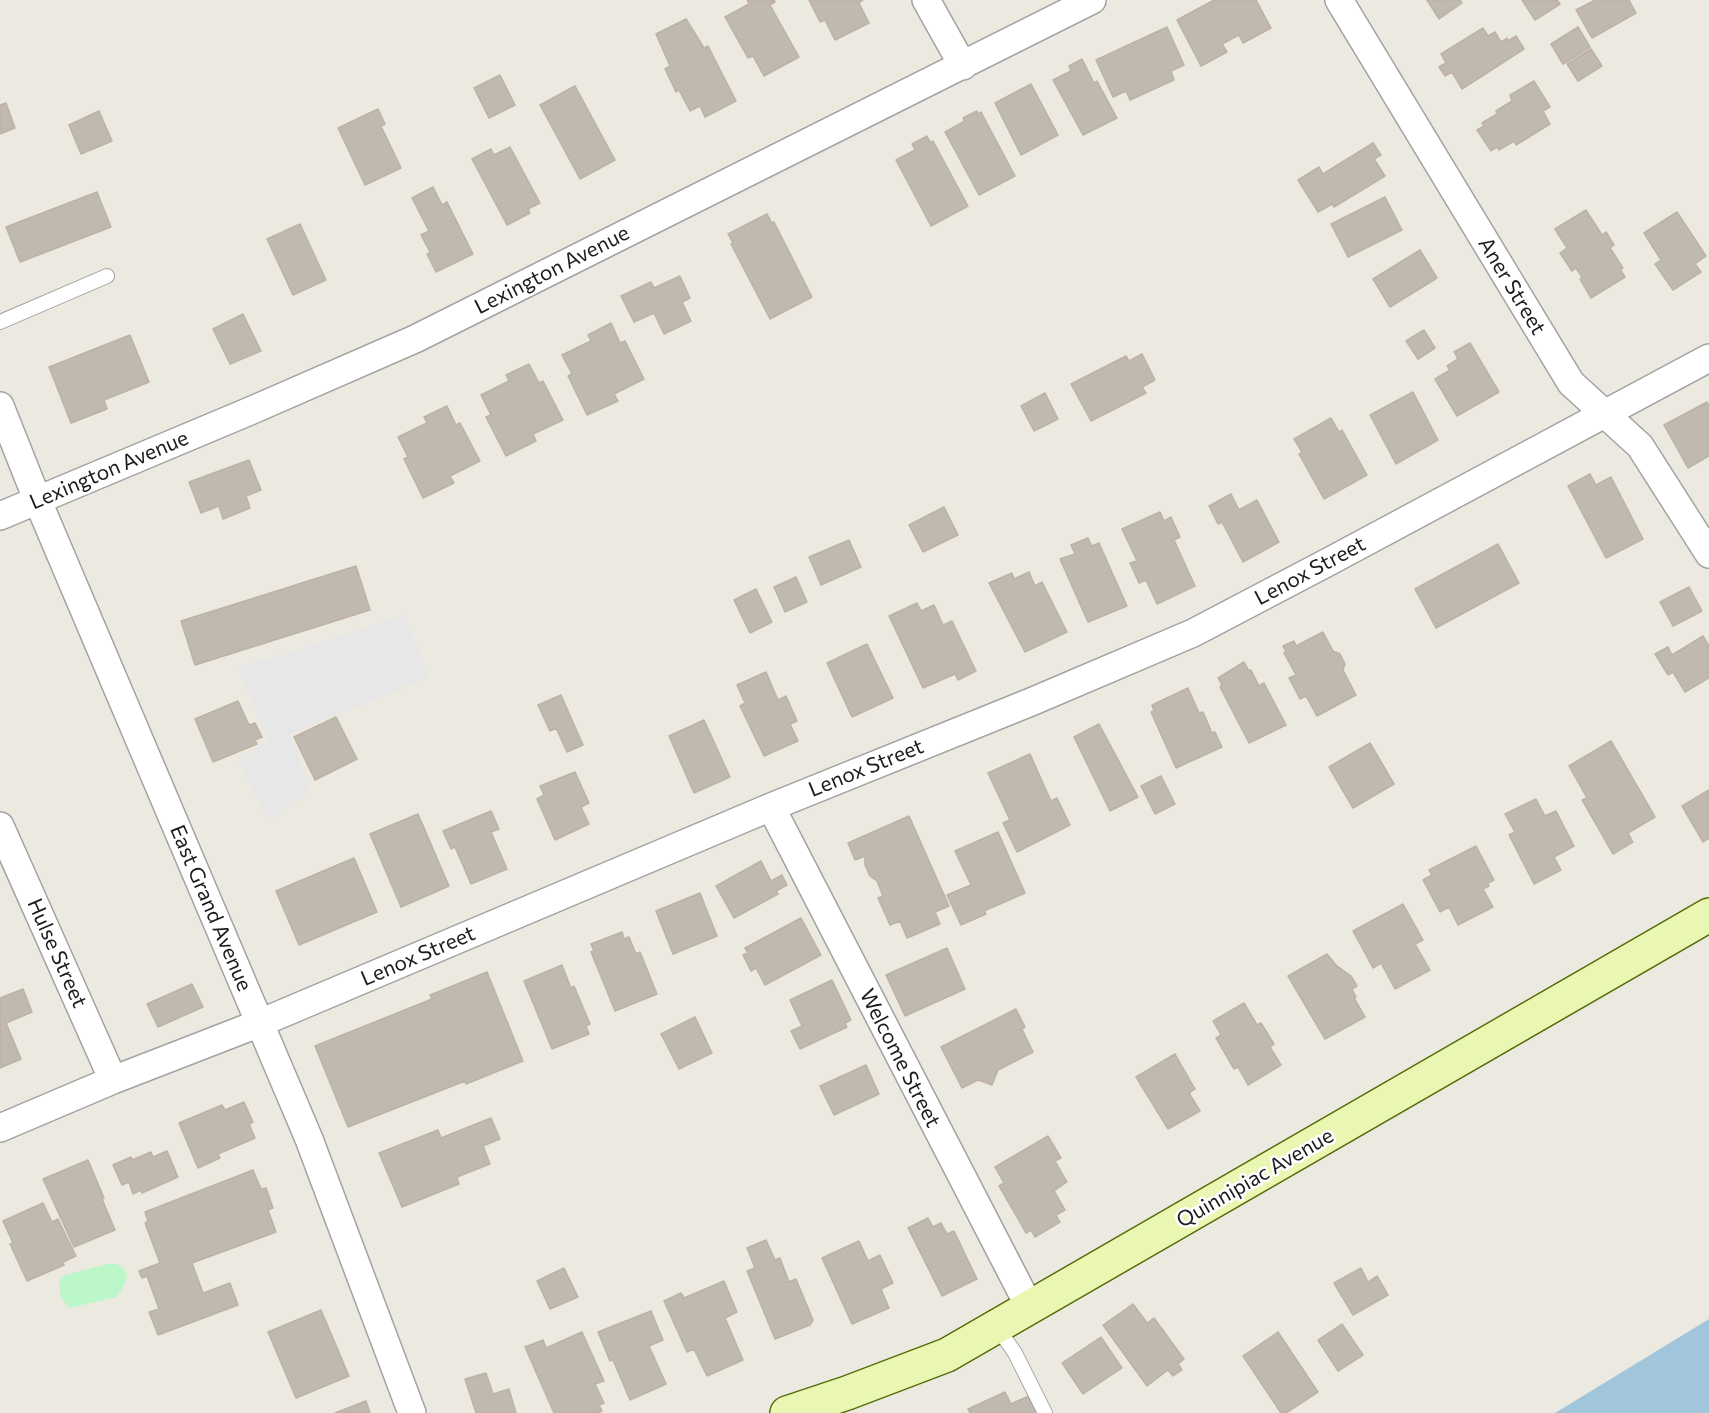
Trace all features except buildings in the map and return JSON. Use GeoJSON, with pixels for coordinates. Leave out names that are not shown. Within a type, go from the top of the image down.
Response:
{"type":"FeatureCollection","features":[{"type":"Feature","properties":{"kind":"main road","name":"Quinnipiac Avenue"},"geometry":{"type":"LineString","coordinates":[[787,1413],[947,1355],[1709,915]]}},
{"type":"Feature","properties":{"kind":"street"},"geometry":{"type":"LineString","coordinates":[[926,0],[963,66]]}},
{"type":"Feature","properties":{"kind":"street","name":"Lexington Avenue"},"geometry":{"type":"LineString","coordinates":[[0,516],[415,339],[1092,0]]}},
{"type":"Feature","properties":{"kind":"street","name":"Aner Street"},"geometry":{"type":"LineString","coordinates":[[1339,0],[1570,383],[1640,446],[1709,554]]}},
{"type":"Feature","properties":{"kind":"street","name":"Lenox Street"},"geometry":{"type":"LineString","coordinates":[[0,1128],[113,1080],[260,1023],[771,807],[1031,702],[1192,633],[1709,358]]}},
{"type":"Feature","properties":{"kind":"street","name":"East Grand Avenue"},"geometry":{"type":"LineString","coordinates":[[0,406],[37,499],[309,1139],[412,1413]]}},
{"type":"Feature","properties":{"kind":"street","name":"Welcome Street"},"geometry":{"type":"LineString","coordinates":[[771,807],[1030,1308]]}},
{"type":"Feature","properties":{"kind":"street","name":"Hulse Street"},"geometry":{"type":"LineString","coordinates":[[0,826],[113,1080]]}},
{"type":"Feature","properties":{"kind":"lane"},"geometry":{"type":"LineString","coordinates":[[0,322],[107,276]]}},
{"type":"Feature","properties":{"kind":"lane"},"geometry":{"type":"LineString","coordinates":[[997,1327],[1015,1353],[1045,1413]]}},
{"type":"Feature","properties":{"kind":"green space"},"geometry":{"type":"Polygon","coordinates":[[[107,1264],[117,1264],[124,1269],[127,1277],[116,1297],[69,1308],[61,1297],[59,1281],[62,1276],[107,1264]]]}},
{"type":"Feature","properties":{"kind":"shaded area"},"geometry":{"type":"Polygon","coordinates":[[[405,615],[430,677],[291,734],[310,792],[269,821],[237,759],[268,741],[238,668],[405,615]]]}},
{"type":"Feature","properties":{"kind":"water"},"geometry":{"type":"Polygon","coordinates":[[[1709,1319],[1709,1413],[1555,1413],[1709,1319]]]}}]}
